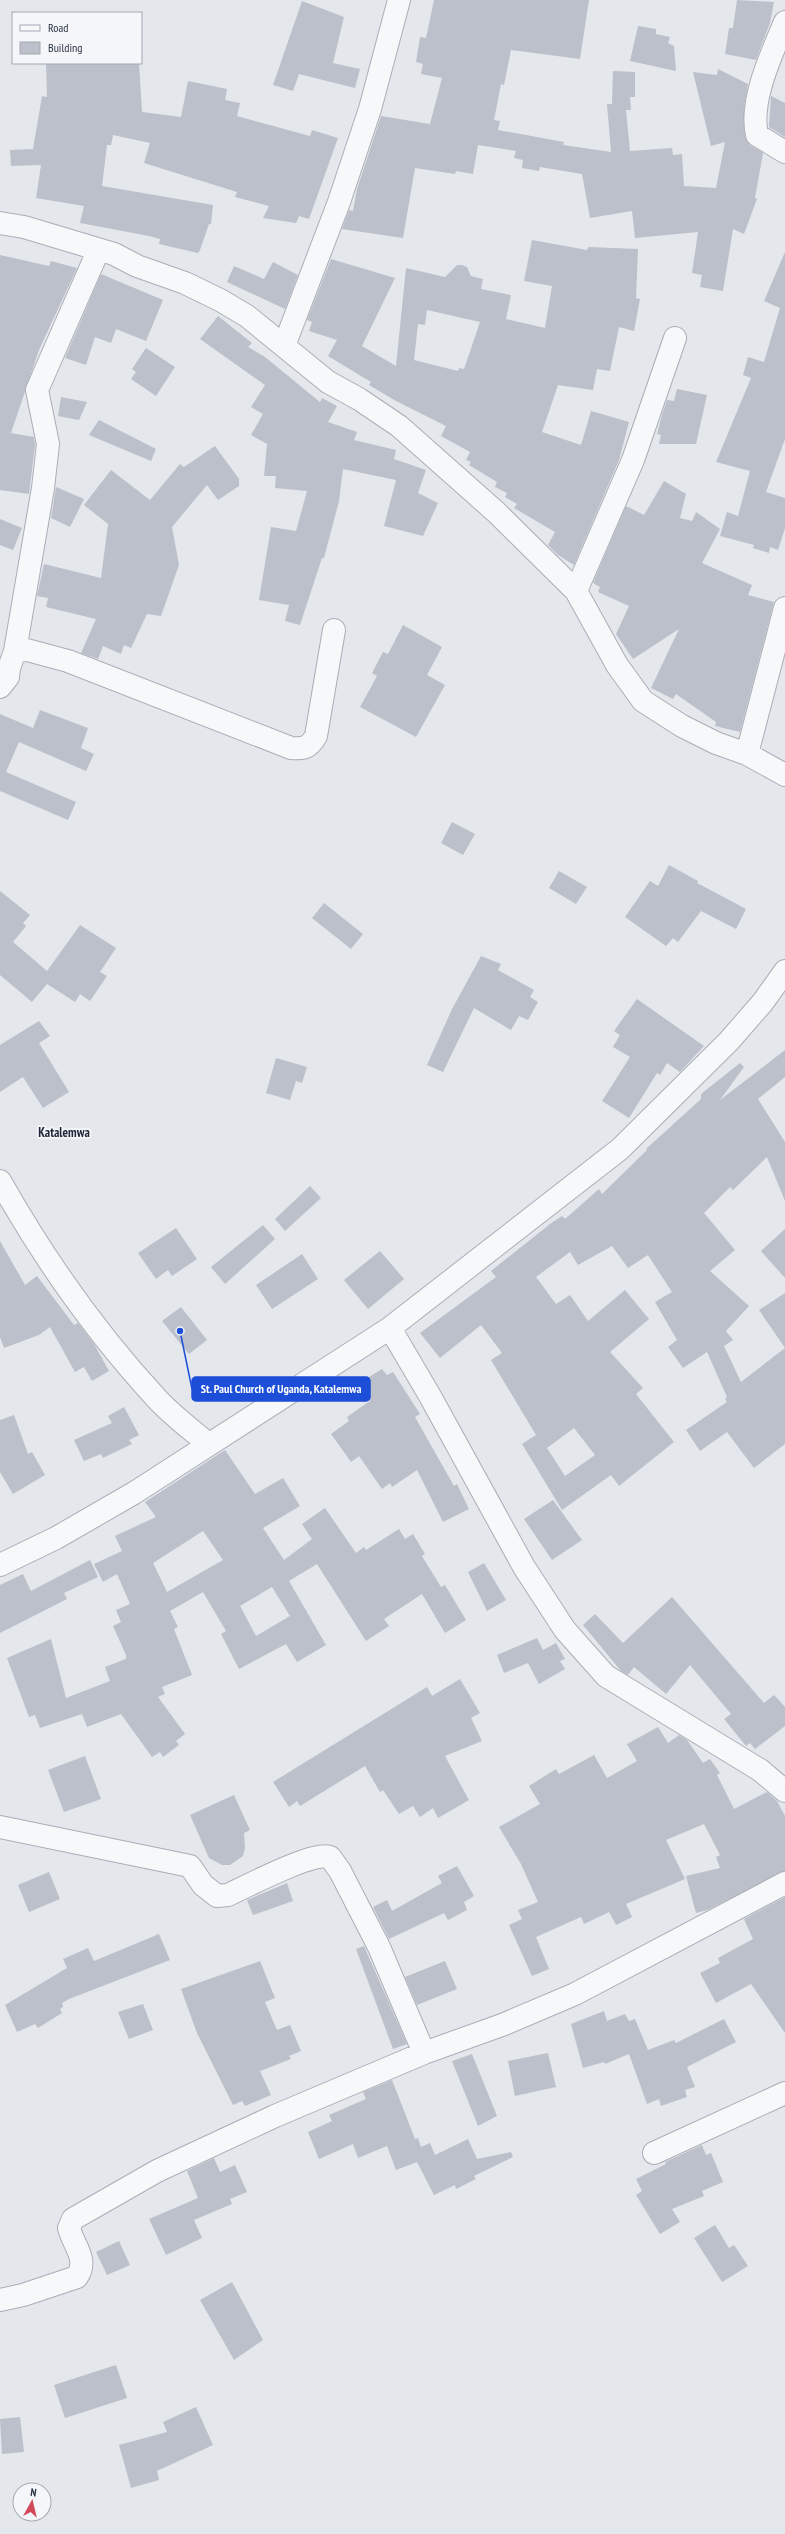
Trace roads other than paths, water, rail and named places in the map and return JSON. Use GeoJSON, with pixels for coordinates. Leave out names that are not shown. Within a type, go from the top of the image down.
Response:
{"type":"FeatureCollection","features":[{"type":"Feature","properties":{"kind":"street"},"geometry":{"type":"LineString","coordinates":[[284,346],[339,202],[370,109],[399,0]]}},
{"type":"Feature","properties":{"kind":"street"},"geometry":{"type":"LineString","coordinates":[[785,22],[768,63],[754,120],[757,135],[785,152]]}},
{"type":"Feature","properties":{"kind":"street"},"geometry":{"type":"LineString","coordinates":[[0,223],[24,227],[98,251],[114,254],[137,266],[185,283],[220,300],[247,316],[328,382],[359,399],[399,426],[496,512],[576,591],[617,665],[643,701],[682,726],[716,743],[746,754],[785,775]]}},
{"type":"Feature","properties":{"kind":"street"},"geometry":{"type":"LineString","coordinates":[[0,687],[8,677],[9,668],[15,651],[43,488],[48,444],[37,390],[98,251]]}},
{"type":"Feature","properties":{"kind":"street"},"geometry":{"type":"LineString","coordinates":[[576,591],[633,460],[675,338]]}},
{"type":"Feature","properties":{"kind":"street"},"geometry":{"type":"LineString","coordinates":[[746,754],[785,608]]}},
{"type":"Feature","properties":{"kind":"street"},"geometry":{"type":"LineString","coordinates":[[15,651],[27,650],[68,661],[291,748],[304,749],[311,745],[316,736],[334,630]]}},
{"type":"Feature","properties":{"kind":"street"},"geometry":{"type":"LineString","coordinates":[[0,1565],[56,1538],[128,1497],[390,1328],[620,1148],[729,1041],[763,1002],[785,971]]}},
{"type":"Feature","properties":{"kind":"street"},"geometry":{"type":"LineString","coordinates":[[0,1181],[50,1264],[99,1328],[159,1400],[208,1444]]}},
{"type":"Feature","properties":{"kind":"street"},"geometry":{"type":"LineString","coordinates":[[390,1328],[430,1396],[524,1567],[565,1630],[606,1676],[760,1770],[785,1791]]}},
{"type":"Feature","properties":{"kind":"street"},"geometry":{"type":"LineString","coordinates":[[0,1827],[190,1866],[203,1885],[217,1896],[228,1895],[288,1867],[319,1856],[330,1857],[340,1871],[379,1947],[424,2052]]}},
{"type":"Feature","properties":{"kind":"street"},"geometry":{"type":"LineString","coordinates":[[0,2300],[29,2293],[77,2277],[82,2266],[81,2256],[69,2228],[73,2219],[78,2215],[212,2144],[424,2052],[502,2025],[575,1994],[785,1883]]}},
{"type":"Feature","properties":{"kind":"street"},"geometry":{"type":"LineString","coordinates":[[654,2153],[785,2093]]}},
{"type":"Feature","properties":{"kind":"place","name":"St. Paul Church of Uganda, Katalemwa"},"geometry":{"type":"Point","coordinates":[180,1331]}},
{"type":"Feature","properties":{"kind":"district","name":"Katalemwa"},"geometry":{"type":"Point","coordinates":[64,1132]}}]}
